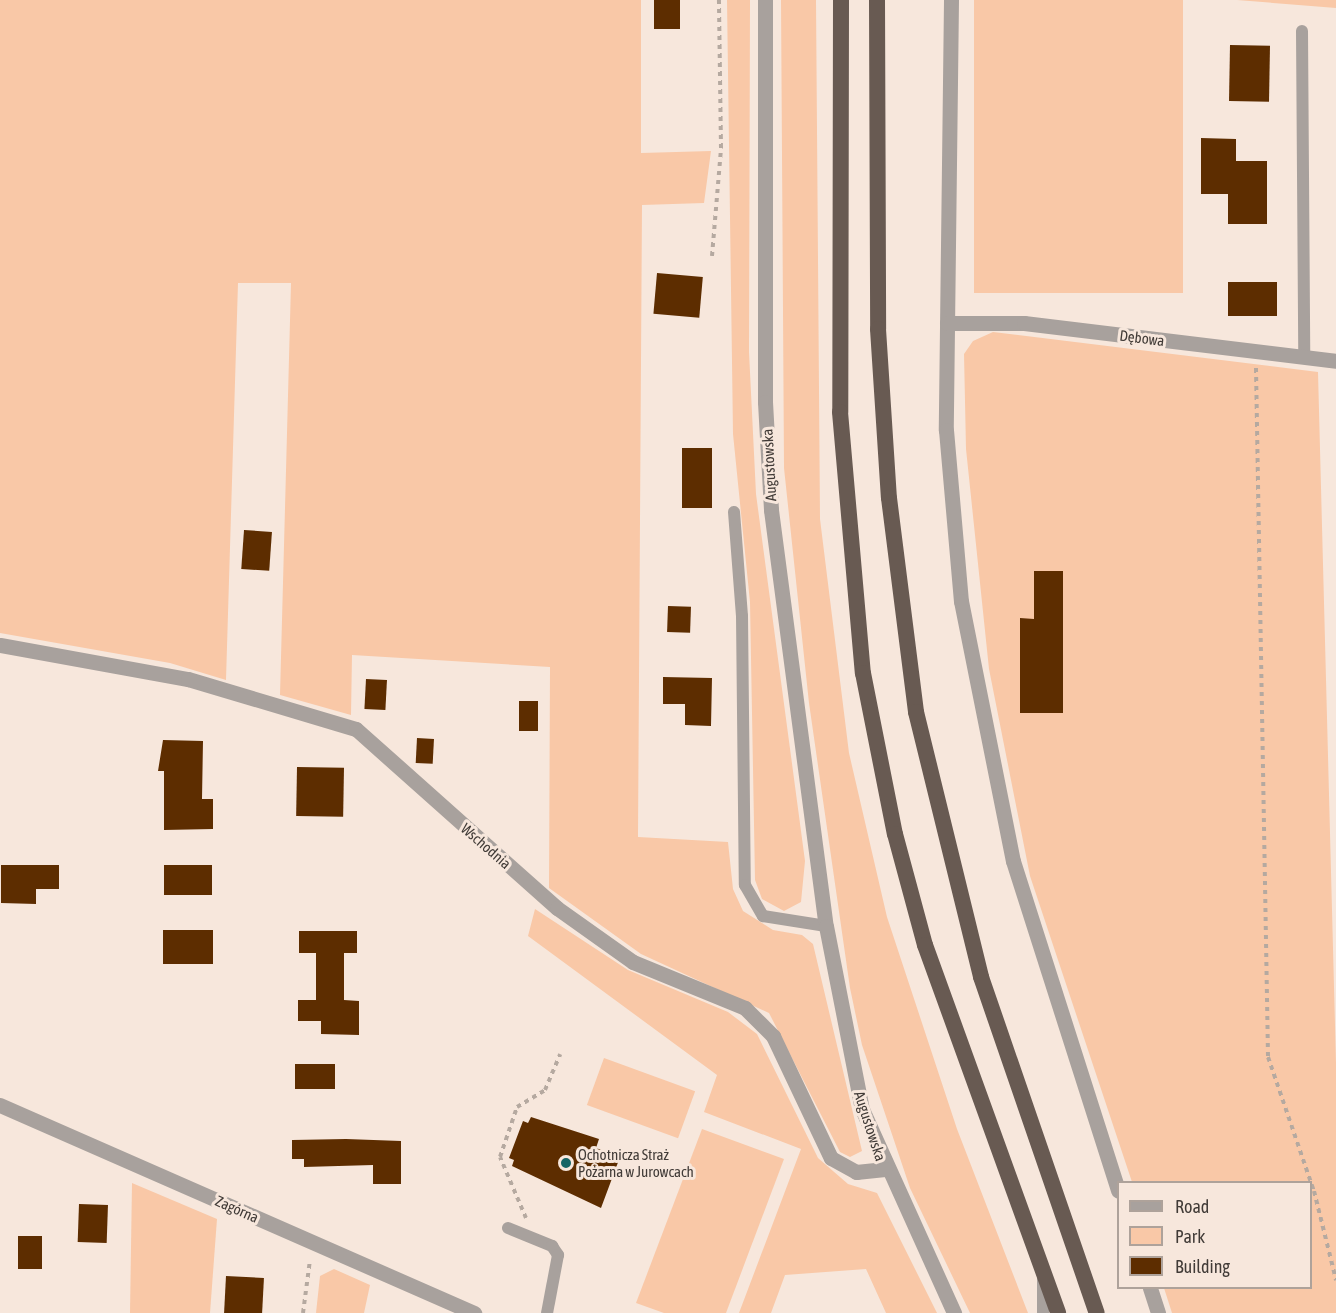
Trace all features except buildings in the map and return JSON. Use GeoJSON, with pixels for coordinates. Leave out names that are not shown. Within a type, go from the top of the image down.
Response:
{"type":"FeatureCollection","features":[{"type":"Feature","properties":{"kind":"highway"},"geometry":{"type":"LineString","coordinates":[[841,0],[840,412],[863,673],[895,834],[925,945],[1058,1313]]}},
{"type":"Feature","properties":{"kind":"highway"},"geometry":{"type":"LineString","coordinates":[[877,0],[878,329],[889,498],[913,689],[947,855],[981,977],[1097,1313]]}},
{"type":"Feature","properties":{"kind":"street","name":"Augustowska"},"geometry":{"type":"LineString","coordinates":[[765,0],[765,402],[771,510],[826,926],[862,1109],[885,1168],[954,1313]]}},
{"type":"Feature","properties":{"kind":"street"},"geometry":{"type":"LineString","coordinates":[[951,0],[947,322],[952,521],[974,684],[1013,861],[1117,1185]]}},
{"type":"Feature","properties":{"kind":"street","name":"Dębowa"},"geometry":{"type":"LineString","coordinates":[[947,322],[1024,323],[1336,361]]}},
{"type":"Feature","properties":{"kind":"street","name":"Wschodnia"},"geometry":{"type":"LineString","coordinates":[[0,645],[188,679],[356,729],[557,908],[633,962],[745,1008],[773,1036],[831,1158],[856,1172],[885,1168]]}},
{"type":"Feature","properties":{"kind":"street","name":"Zagórna"},"geometry":{"type":"LineString","coordinates":[[0,1106],[474,1313]]}},
{"type":"Feature","properties":{"kind":"street"},"geometry":{"type":"LineString","coordinates":[[1151,1289],[1158,1313]]}},
{"type":"Feature","properties":{"kind":"lane"},"geometry":{"type":"LineString","coordinates":[[1302,31],[1304,357]]}},
{"type":"Feature","properties":{"kind":"lane"},"geometry":{"type":"LineString","coordinates":[[734,512],[742,616],[745,885],[763,916],[826,926]]}},
{"type":"Feature","properties":{"kind":"lane"},"geometry":{"type":"LineString","coordinates":[[508,1228],[552,1246],[558,1254],[547,1313]]}},
{"type":"Feature","properties":{"kind":"lane"},"geometry":{"type":"LineString","coordinates":[[1043,1272],[1043,1313]]}},
{"type":"Feature","properties":{"kind":"path"},"geometry":{"type":"LineString","coordinates":[[712,256],[721,148],[719,0]]}},
{"type":"Feature","properties":{"kind":"path"},"geometry":{"type":"LineString","coordinates":[[1255,352],[1268,1057],[1311,1181]]}},
{"type":"Feature","properties":{"kind":"path"},"geometry":{"type":"LineString","coordinates":[[524,1235],[527,1210],[501,1170],[500,1157],[517,1107],[545,1090],[560,1054]]}},
{"type":"Feature","properties":{"kind":"path"},"geometry":{"type":"LineString","coordinates":[[1312,1185],[1336,1280]]}},
{"type":"Feature","properties":{"kind":"path"},"geometry":{"type":"LineString","coordinates":[[303,1313],[316,1244]]}},
{"type":"Feature","properties":{"kind":"green space"},"geometry":{"type":"Polygon","coordinates":[[[0,0],[641,0],[641,153],[711,151],[704,203],[642,205],[638,837],[728,842],[733,889],[743,911],[773,930],[802,935],[813,944],[862,1151],[850,1157],[840,1152],[769,1013],[641,954],[549,888],[550,667],[352,655],[351,715],[280,695],[291,283],[238,283],[226,680],[170,663],[0,633],[0,0]]]}},
{"type":"Feature","properties":{"kind":"green space"},"geometry":{"type":"Polygon","coordinates":[[[727,0],[750,0],[749,352],[756,494],[805,861],[801,902],[784,911],[762,899],[755,880],[750,602],[733,434],[727,0]]]}},
{"type":"Feature","properties":{"kind":"green space"},"geometry":{"type":"Polygon","coordinates":[[[781,0],[816,0],[820,519],[849,753],[887,917],[957,1129],[1028,1313],[970,1313],[910,1188],[862,1045],[850,988],[809,703],[784,468],[781,0]]]}},
{"type":"Feature","properties":{"kind":"green space"},"geometry":{"type":"Polygon","coordinates":[[[974,0],[1183,0],[1183,293],[974,293],[974,0]]]}},
{"type":"Feature","properties":{"kind":"green space"},"geometry":{"type":"Polygon","coordinates":[[[1237,0],[1336,0],[1336,8],[1237,0]]]}},
{"type":"Feature","properties":{"kind":"green space"},"geometry":{"type":"Polygon","coordinates":[[[993,332],[1318,372],[1336,1063],[1336,1313],[1172,1313],[1164,1289],[1312,1289],[1312,1181],[1132,1181],[1030,876],[989,669],[966,449],[964,354],[973,341],[993,332]]]}},
{"type":"Feature","properties":{"kind":"green space"},"geometry":{"type":"Polygon","coordinates":[[[535,909],[628,970],[728,1012],[757,1034],[818,1158],[848,1184],[877,1193],[937,1313],[886,1313],[866,1269],[785,1275],[771,1313],[739,1313],[801,1149],[704,1112],[717,1075],[528,936],[535,909]]]}},
{"type":"Feature","properties":{"kind":"green space"},"geometry":{"type":"Polygon","coordinates":[[[604,1058],[695,1091],[678,1138],[587,1105],[604,1058]]]}},
{"type":"Feature","properties":{"kind":"green space"},"geometry":{"type":"Polygon","coordinates":[[[702,1129],[784,1159],[726,1313],[664,1313],[636,1303],[702,1129]]]}},
{"type":"Feature","properties":{"kind":"green space"},"geometry":{"type":"Polygon","coordinates":[[[132,1183],[217,1219],[210,1313],[130,1313],[132,1183]]]}},
{"type":"Feature","properties":{"kind":"green space"},"geometry":{"type":"Polygon","coordinates":[[[334,1269],[370,1285],[364,1313],[316,1313],[320,1276],[334,1269]]]}},
{"type":"Feature","properties":{"kind":"place","name":"Ochotnicza Straż Pożarna w Jurowcach"},"geometry":{"type":"Point","coordinates":[566,1163]}}]}
